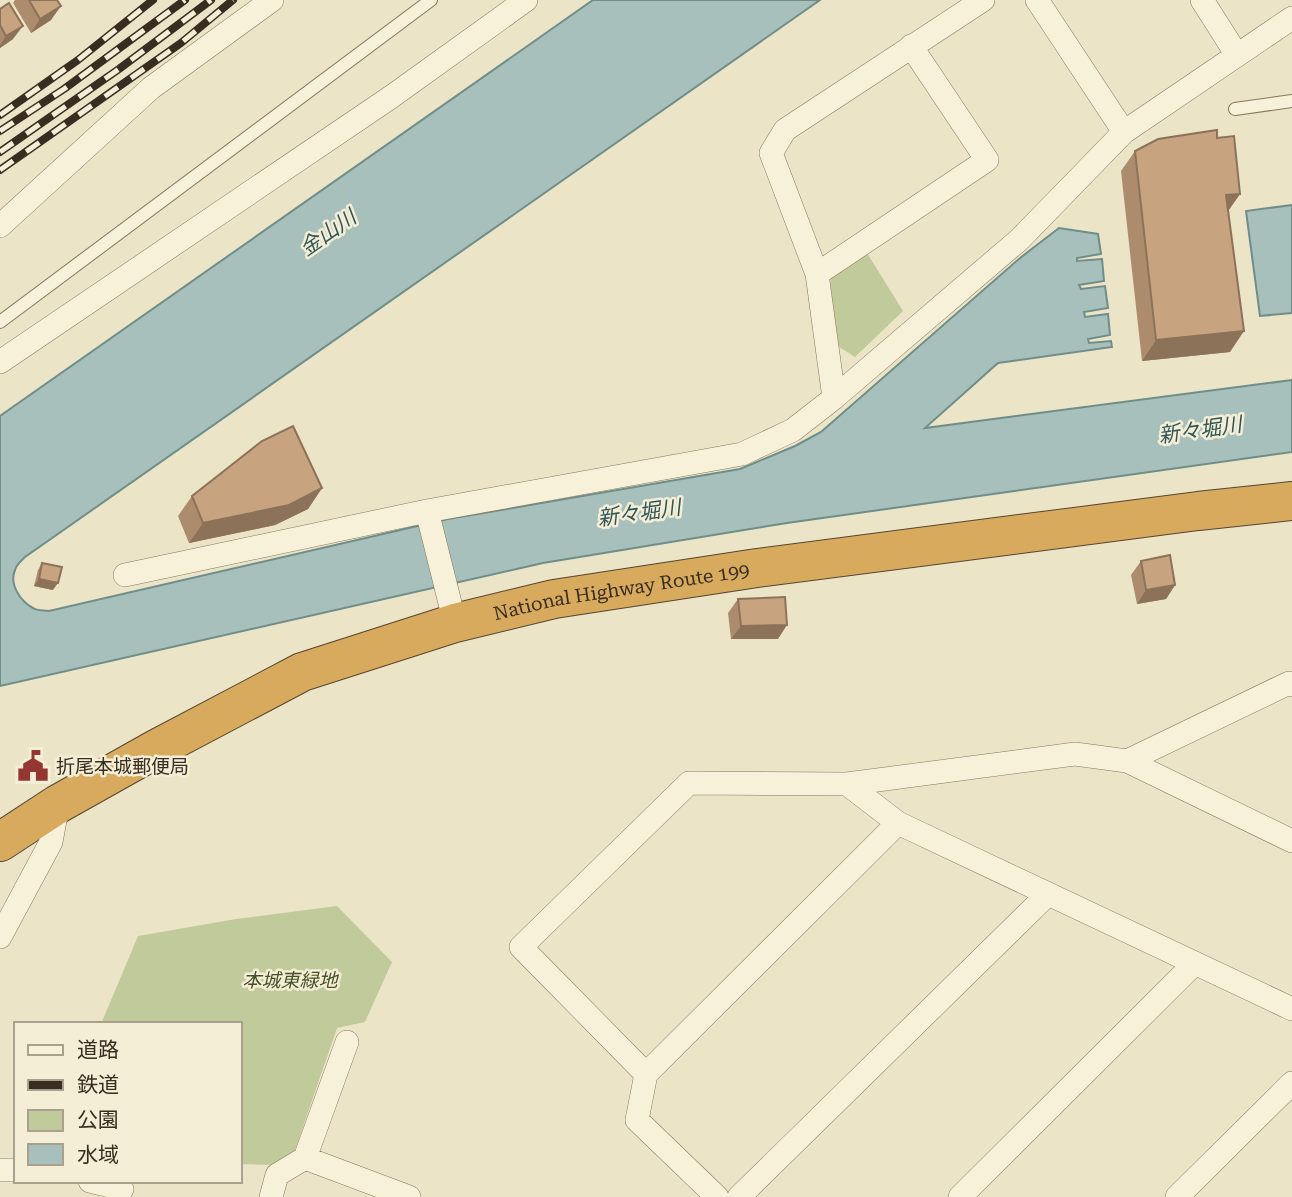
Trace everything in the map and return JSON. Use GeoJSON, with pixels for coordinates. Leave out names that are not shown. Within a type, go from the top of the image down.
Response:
{"type":"FeatureCollection","features":[{"type":"Feature","properties":{"kind":"highway","name":"National Highway Route 199"},"geometry":{"type":"LineString","coordinates":[[0,842],[58,804],[145,755],[302,672],[450,607],[554,599],[757,568],[1292,501]]}},
{"type":"Feature","properties":{"kind":"street"},"geometry":{"type":"LineString","coordinates":[[0,226],[151,88],[272,0]]}},
{"type":"Feature","properties":{"kind":"street"},"geometry":{"type":"LineString","coordinates":[[0,362],[391,97],[526,0]]}},
{"type":"Feature","properties":{"kind":"street"},"geometry":{"type":"LineString","coordinates":[[834,398],[817,274],[771,153],[785,130],[983,0]]}},
{"type":"Feature","properties":{"kind":"street"},"geometry":{"type":"LineString","coordinates":[[1037,0],[1124,132]]}},
{"type":"Feature","properties":{"kind":"street"},"geometry":{"type":"LineString","coordinates":[[1202,0],[1237,55]]}},
{"type":"Feature","properties":{"kind":"street"},"geometry":{"type":"LineString","coordinates":[[125,575],[427,511],[742,454],[793,430],[1020,239],[1124,132],[1292,18]]}},
{"type":"Feature","properties":{"kind":"street"},"geometry":{"type":"LineString","coordinates":[[817,274],[987,160],[911,46]]}},
{"type":"Feature","properties":{"kind":"street"},"geometry":{"type":"LineString","coordinates":[[427,511],[450,607]]}},
{"type":"Feature","properties":{"kind":"street"},"geometry":{"type":"LineString","coordinates":[[1127,761],[1289,684],[1292,685]]}},
{"type":"Feature","properties":{"kind":"street"},"geometry":{"type":"LineString","coordinates":[[646,1074],[522,947],[689,783],[846,784],[1075,754],[1127,761],[1292,841]]}},
{"type":"Feature","properties":{"kind":"street"},"geometry":{"type":"LineString","coordinates":[[846,784],[898,823],[1292,1009]]}},
{"type":"Feature","properties":{"kind":"street"},"geometry":{"type":"LineString","coordinates":[[0,937],[51,842],[58,804]]}},
{"type":"Feature","properties":{"kind":"street"},"geometry":{"type":"LineString","coordinates":[[717,1197],[636,1120],[646,1074],[898,823]]}},
{"type":"Feature","properties":{"kind":"street"},"geometry":{"type":"LineString","coordinates":[[739,1197],[1048,894]]}},
{"type":"Feature","properties":{"kind":"street"},"geometry":{"type":"LineString","coordinates":[[960,1197],[1195,963]]}},
{"type":"Feature","properties":{"kind":"street"},"geometry":{"type":"LineString","coordinates":[[271,1197],[277,1175],[304,1158],[347,1042]]}},
{"type":"Feature","properties":{"kind":"street"},"geometry":{"type":"LineString","coordinates":[[1177,1197],[1292,1083]]}},
{"type":"Feature","properties":{"kind":"street"},"geometry":{"type":"LineString","coordinates":[[304,1158],[409,1197]]}},
{"type":"Feature","properties":{"kind":"street"},"geometry":{"type":"LineString","coordinates":[[98,1183],[122,1189]]}},
{"type":"Feature","properties":{"kind":"lane"},"geometry":{"type":"LineString","coordinates":[[0,322],[431,0]]}},
{"type":"Feature","properties":{"kind":"lane"},"geometry":{"type":"LineString","coordinates":[[1235,108],[1292,100]]}},
{"type":"Feature","properties":{"kind":"green space"},"geometry":{"type":"Polygon","coordinates":[[[867,253],[903,311],[855,357],[836,345],[830,276],[867,253]]]}},
{"type":"Feature","properties":{"kind":"green space","name":"本城東緑地"},"geometry":{"type":"Polygon","coordinates":[[[337,906],[392,962],[365,1022],[337,1028],[294,1153],[277,1165],[242,1164],[242,1022],[102,1022],[138,936],[236,919],[337,906]]]}},
{"type":"Feature","properties":{"kind":"water"},"geometry":{"type":"Polygon","coordinates":[[[593,0],[820,0],[25,557],[16,566],[13,581],[24,601],[35,609],[49,611],[448,519],[740,469],[821,432],[1020,258],[1059,228],[1098,234],[1101,254],[1077,258],[1077,261],[1102,259],[1104,281],[1079,285],[1081,289],[1105,286],[1108,308],[1084,312],[1085,317],[1108,314],[1110,335],[1088,339],[1089,343],[1111,341],[1112,347],[998,363],[925,428],[1292,380],[1292,452],[787,523],[543,563],[0,686],[0,416],[593,0]]]}},
{"type":"Feature","properties":{"kind":"water"},"geometry":{"type":"Polygon","coordinates":[[[1292,205],[1292,313],[1260,316],[1246,211],[1292,205]]]}},
{"type":"Feature","properties":{"kind":"building"},"geometry":{"type":"Polygon","coordinates":[[[29,0],[57,0],[61,6],[40,19],[29,0]]]}},
{"type":"Feature","properties":{"kind":"building"},"geometry":{"type":"Polygon","coordinates":[[[9,3],[23,26],[6,36],[0,25],[0,9],[9,3]]]}},
{"type":"Feature","properties":{"kind":"building"},"geometry":{"type":"Polygon","coordinates":[[[1217,130],[1217,138],[1234,136],[1240,194],[1226,195],[1244,331],[1156,340],[1135,151],[1158,139],[1217,130]]]}},
{"type":"Feature","properties":{"kind":"building"},"geometry":{"type":"Polygon","coordinates":[[[293,426],[322,488],[289,505],[203,523],[192,496],[262,441],[293,426]]]}},
{"type":"Feature","properties":{"kind":"building"},"geometry":{"type":"Polygon","coordinates":[[[1170,555],[1175,585],[1146,590],[1141,561],[1170,555]]]}},
{"type":"Feature","properties":{"kind":"building"},"geometry":{"type":"Polygon","coordinates":[[[42,563],[62,567],[58,583],[39,579],[42,563]]]}},
{"type":"Feature","properties":{"kind":"building"},"geometry":{"type":"Polygon","coordinates":[[[785,597],[787,625],[741,626],[738,599],[785,597]]]}},
{"type":"Feature","properties":{"kind":"railway"},"geometry":{"type":"LineString","coordinates":[[0,115],[78,60],[153,0]]}},
{"type":"Feature","properties":{"kind":"railway"},"geometry":{"type":"LineString","coordinates":[[0,131],[64,89],[185,0]]}},
{"type":"Feature","properties":{"kind":"railway"},"geometry":{"type":"LineString","coordinates":[[0,152],[119,69],[211,0]]}},
{"type":"Feature","properties":{"kind":"railway"},"geometry":{"type":"LineString","coordinates":[[0,170],[181,43],[233,0]]}},
{"type":"Feature","properties":{"kind":"place","name":"折尾本城郵便局"},"geometry":{"type":"Point","coordinates":[33,766]}},
{"type":"Feature","properties":{"kind":"water label","name":"金山川"},"geometry":{"type":"Point","coordinates":[328,233]}},
{"type":"Feature","properties":{"kind":"water label","name":"新々堀川"},"geometry":{"type":"Point","coordinates":[1200,430]}},
{"type":"Feature","properties":{"kind":"water label","name":"新々堀川"},"geometry":{"type":"Point","coordinates":[639,513]}}]}
